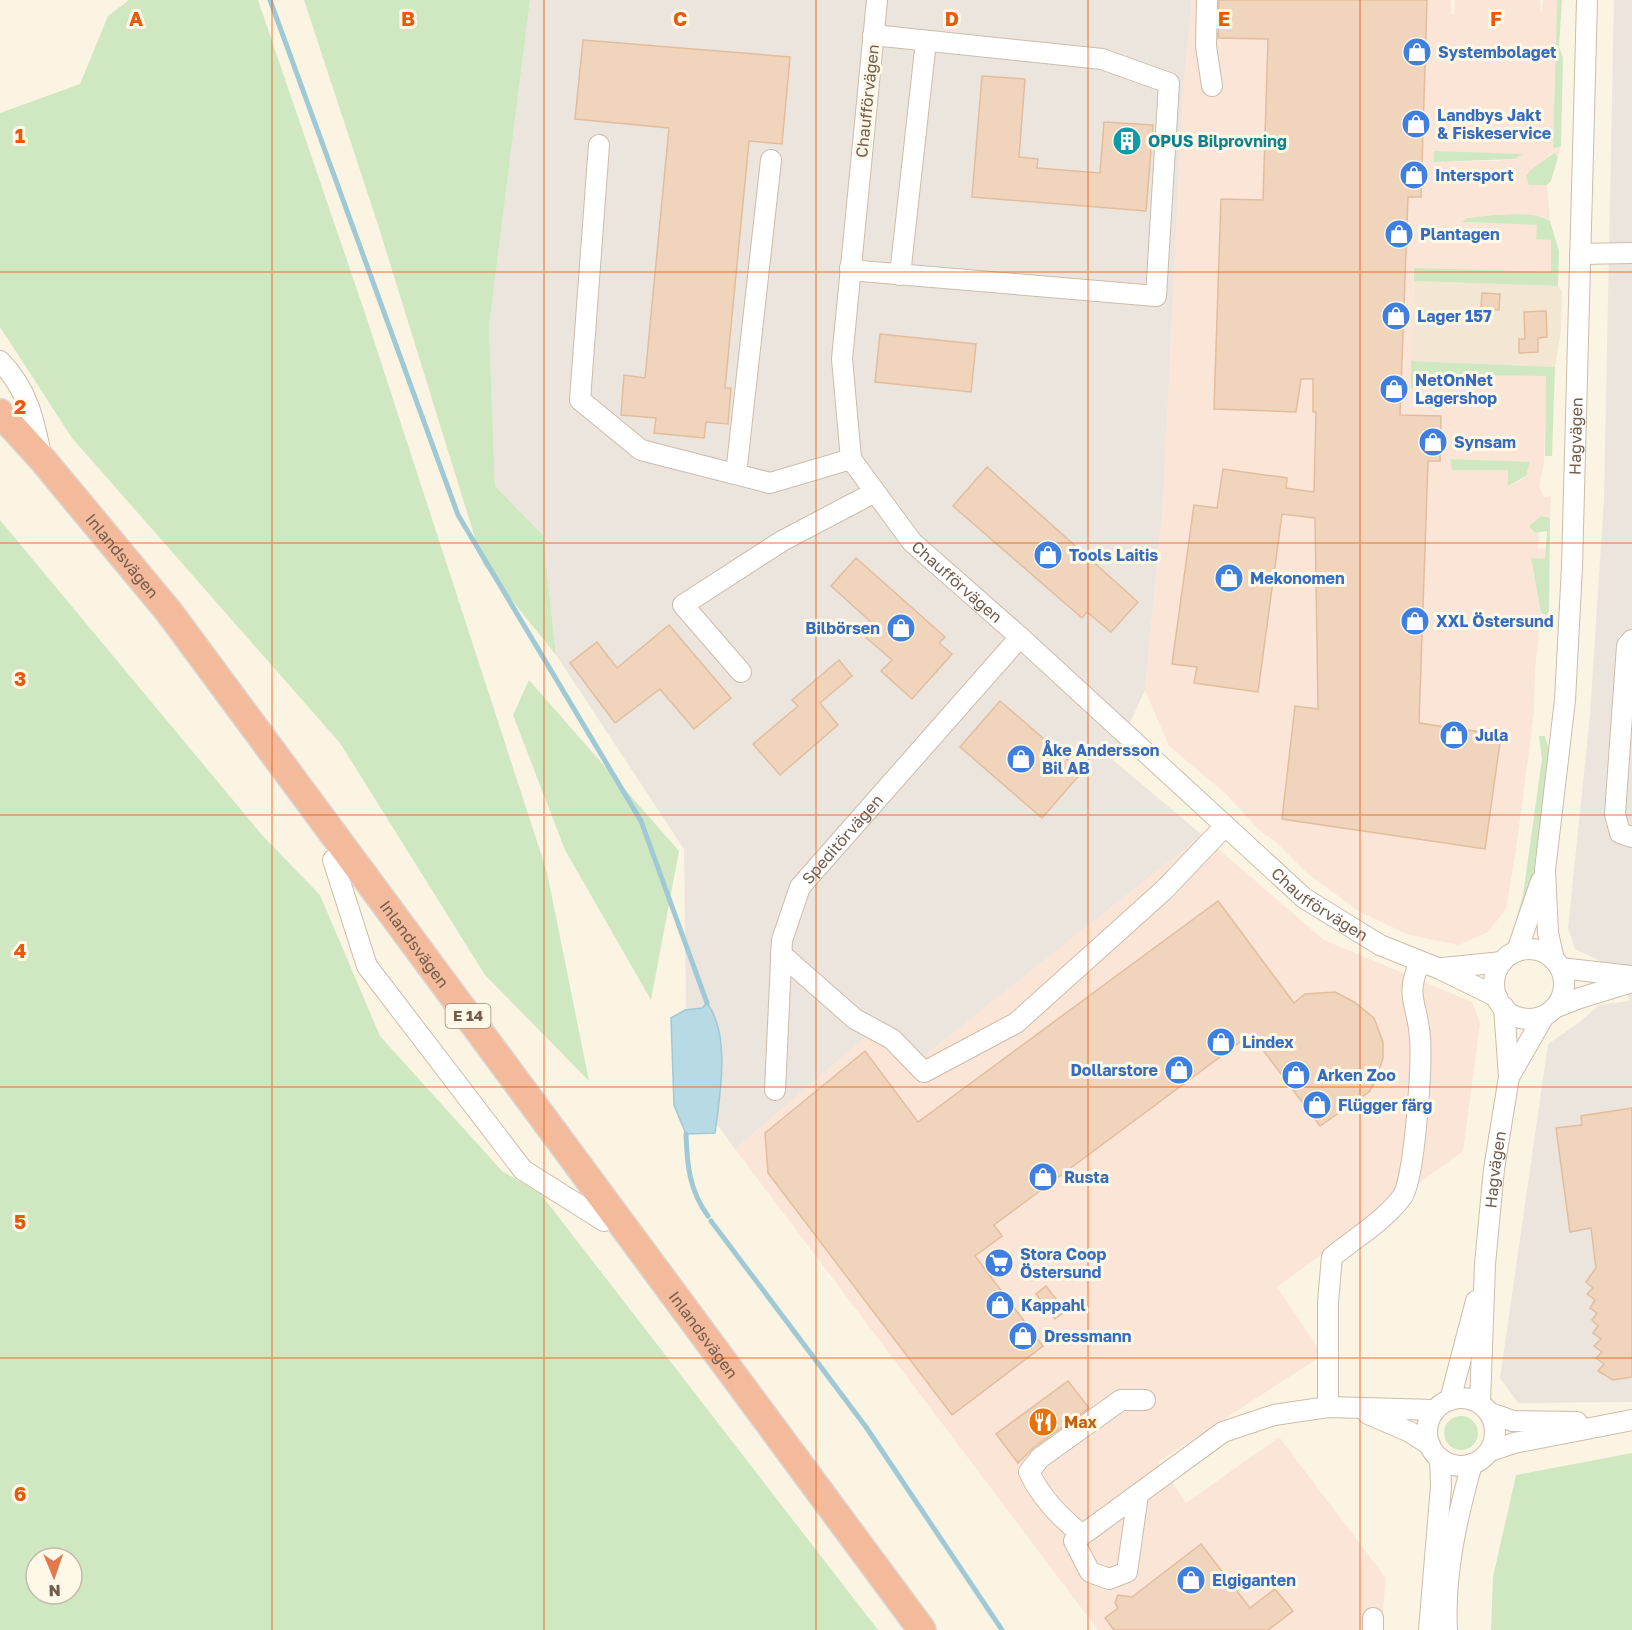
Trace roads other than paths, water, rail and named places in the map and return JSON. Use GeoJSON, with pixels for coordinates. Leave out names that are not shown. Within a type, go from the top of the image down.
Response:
{"type":"FeatureCollection","features":[{"type":"Feature","properties":{"kind":"highway","name":"Inlandsvägen"},"geometry":{"type":"LineString","coordinates":[[0,413],[42,459],[169,612],[922,1630]]}},
{"type":"Feature","properties":{"kind":"highway","name":"Inlandsvägen"},"geometry":{"type":"LineString","coordinates":[[0,436],[33,470],[157,625],[458,1030],[604,1221],[902,1630]]}},
{"type":"Feature","properties":{"kind":"street","name":"Chaufförvägen"},"geometry":{"type":"LineString","coordinates":[[877,0],[842,359],[851,459],[912,542],[1020,637],[1304,898],[1366,938],[1440,969],[1501,1002]]}},
{"type":"Feature","properties":{"kind":"street"},"geometry":{"type":"LineString","coordinates":[[1207,0],[1206,46],[1212,86]]}},
{"type":"Feature","properties":{"kind":"street","name":"Hagvägen"},"geometry":{"type":"LineString","coordinates":[[1557,964],[1548,933],[1545,870],[1565,699],[1574,515],[1587,0]]}},
{"type":"Feature","properties":{"kind":"street"},"geometry":{"type":"LineString","coordinates":[[850,268],[900,275],[1156,296],[1169,83],[1102,59],[873,35]]}},
{"type":"Feature","properties":{"kind":"street"},"geometry":{"type":"LineString","coordinates":[[900,275],[926,41]]}},
{"type":"Feature","properties":{"kind":"street"},"geometry":{"type":"LineString","coordinates":[[599,145],[580,400],[641,450],[770,483],[851,459]]}},
{"type":"Feature","properties":{"kind":"street"},"geometry":{"type":"LineString","coordinates":[[736,474],[771,160]]}},
{"type":"Feature","properties":{"kind":"street"},"geometry":{"type":"LineString","coordinates":[[1580,254],[1632,253]]}},
{"type":"Feature","properties":{"kind":"street"},"geometry":{"type":"LineString","coordinates":[[0,361],[16,378],[34,417],[42,459]]}},
{"type":"Feature","properties":{"kind":"street"},"geometry":{"type":"LineString","coordinates":[[741,672],[683,605],[782,541],[875,492]]}},
{"type":"Feature","properties":{"kind":"street","name":"Speditörvägen"},"geometry":{"type":"LineString","coordinates":[[775,1090],[782,940],[800,887],[1020,637]]}},
{"type":"Feature","properties":{"kind":"street"},"geometry":{"type":"LineString","coordinates":[[1632,640],[1627,646],[1615,814],[1620,832],[1632,837]]}},
{"type":"Feature","properties":{"kind":"street"},"geometry":{"type":"LineString","coordinates":[[781,954],[855,1019],[892,1039],[924,1072],[1016,1023],[1164,890],[1226,826]]}},
{"type":"Feature","properties":{"kind":"street","name":"Hagvägen"},"geometry":{"type":"LineString","coordinates":[[1509,956],[1545,870]]}},
{"type":"Feature","properties":{"kind":"street"},"geometry":{"type":"LineString","coordinates":[[1632,976],[1557,964],[1534,949],[1509,956],[1495,978],[1501,1002],[1520,1018],[1549,1012],[1580,998],[1632,982]]}},
{"type":"Feature","properties":{"kind":"street","name":"Chaufförvägen"},"geometry":{"type":"LineString","coordinates":[[1440,969],[1509,956]]}},
{"type":"Feature","properties":{"kind":"street"},"geometry":{"type":"LineString","coordinates":[[1328,1407],[1328,1302],[1332,1257],[1381,1219],[1403,1196],[1408,1179],[1419,1085],[1420,1036],[1410,989],[1420,962]]}},
{"type":"Feature","properties":{"kind":"street"},"geometry":{"type":"LineString","coordinates":[[1549,1012],[1561,998],[1564,987],[1557,964]]}},
{"type":"Feature","properties":{"kind":"street","name":"Hagvägen"},"geometry":{"type":"LineString","coordinates":[[1485,1408],[1485,1264],[1494,1169],[1509,1077],[1501,1002]]}},
{"type":"Feature","properties":{"kind":"street","name":"Hagvägen"},"geometry":{"type":"LineString","coordinates":[[1509,1077],[1549,1012]]}},
{"type":"Feature","properties":{"kind":"street","name":"Hagvägen"},"geometry":{"type":"LineString","coordinates":[[1443,1405],[1485,1264]]}},
{"type":"Feature","properties":{"kind":"street"},"geometry":{"type":"LineString","coordinates":[[1138,1495],[1127,1572],[1109,1579],[1090,1572],[1074,1541],[1081,1534],[1223,1432],[1274,1414],[1328,1407],[1443,1405],[1468,1398],[1514,1421],[1626,1421]]}},
{"type":"Feature","properties":{"kind":"street"},"geometry":{"type":"LineString","coordinates":[[1081,1534],[1068,1524],[1035,1485],[1029,1472],[1040,1458],[1120,1400],[1145,1400]]}},
{"type":"Feature","properties":{"kind":"street"},"geometry":{"type":"LineString","coordinates":[[1429,1630],[1442,1486],[1428,1423],[1443,1405]]}},
{"type":"Feature","properties":{"kind":"street"},"geometry":{"type":"LineString","coordinates":[[1354,1408],[1410,1431],[1456,1465],[1472,1464],[1490,1451],[1514,1443],[1626,1421]]}},
{"type":"Feature","properties":{"kind":"street"},"geometry":{"type":"LineString","coordinates":[[1485,1408],[1496,1430],[1490,1451]]}},
{"type":"Feature","properties":{"kind":"street"},"geometry":{"type":"LineString","coordinates":[[1447,1630],[1445,1596],[1460,1511],[1472,1464]]}},
{"type":"Feature","properties":{"kind":"water"},"geometry":{"type":"Polygon","coordinates":[[[707,1003],[719,1031],[721,1048],[721,1084],[715,1133],[686,1134],[674,1105],[671,1018],[685,1010],[702,1008],[707,1003]]]}},
{"type":"Feature","properties":{"kind":"waterway"},"geometry":{"type":"LineString","coordinates":[[270,0],[458,515],[641,821],[707,1003]]}},
{"type":"Feature","properties":{"kind":"waterway"},"geometry":{"type":"LineString","coordinates":[[686,1134],[690,1176],[697,1196],[708,1216]]}},
{"type":"Feature","properties":{"kind":"waterway"},"geometry":{"type":"LineString","coordinates":[[711,1221],[866,1427],[1002,1630]]}},
{"type":"Feature","properties":{"kind":"place","name":"Systembolaget"},"geometry":{"type":"Point","coordinates":[1417,52]}},
{"type":"Feature","properties":{"kind":"place","name":"Landbys Jakt & Fiskeservice"},"geometry":{"type":"Point","coordinates":[1416,124]}},
{"type":"Feature","properties":{"kind":"place","name":"OPUS Bilprovning"},"geometry":{"type":"Point","coordinates":[1127,141]}},
{"type":"Feature","properties":{"kind":"place","name":"Intersport"},"geometry":{"type":"Point","coordinates":[1414,175]}},
{"type":"Feature","properties":{"kind":"place","name":"Plantagen"},"geometry":{"type":"Point","coordinates":[1399,234]}},
{"type":"Feature","properties":{"kind":"place","name":"Lager 157"},"geometry":{"type":"Point","coordinates":[1396,316]}},
{"type":"Feature","properties":{"kind":"place","name":"NetOnNet Lagershop"},"geometry":{"type":"Point","coordinates":[1394,389]}},
{"type":"Feature","properties":{"kind":"place","name":"Synsam"},"geometry":{"type":"Point","coordinates":[1433,442]}},
{"type":"Feature","properties":{"kind":"place","name":"Tools Laitis"},"geometry":{"type":"Point","coordinates":[1048,555]}},
{"type":"Feature","properties":{"kind":"place","name":"Mekonomen"},"geometry":{"type":"Point","coordinates":[1229,578]}},
{"type":"Feature","properties":{"kind":"place","name":"XXL Östersund"},"geometry":{"type":"Point","coordinates":[1415,621]}},
{"type":"Feature","properties":{"kind":"place","name":"Bilbörsen"},"geometry":{"type":"Point","coordinates":[901,628]}},
{"type":"Feature","properties":{"kind":"place","name":"Jula"},"geometry":{"type":"Point","coordinates":[1454,735]}},
{"type":"Feature","properties":{"kind":"place","name":"Åke Andersson Bil AB"},"geometry":{"type":"Point","coordinates":[1021,759]}},
{"type":"Feature","properties":{"kind":"place","name":"Lindex"},"geometry":{"type":"Point","coordinates":[1221,1042]}},
{"type":"Feature","properties":{"kind":"place","name":"Dollarstore"},"geometry":{"type":"Point","coordinates":[1179,1070]}},
{"type":"Feature","properties":{"kind":"place","name":"Arken Zoo"},"geometry":{"type":"Point","coordinates":[1296,1075]}},
{"type":"Feature","properties":{"kind":"place","name":"Flügger färg"},"geometry":{"type":"Point","coordinates":[1317,1105]}},
{"type":"Feature","properties":{"kind":"place","name":"Rusta"},"geometry":{"type":"Point","coordinates":[1043,1177]}},
{"type":"Feature","properties":{"kind":"place","name":"Stora Coop Östersund"},"geometry":{"type":"Point","coordinates":[999,1263]}},
{"type":"Feature","properties":{"kind":"place","name":"Kappahl"},"geometry":{"type":"Point","coordinates":[1000,1305]}},
{"type":"Feature","properties":{"kind":"place","name":"Dressmann"},"geometry":{"type":"Point","coordinates":[1023,1336]}},
{"type":"Feature","properties":{"kind":"place","name":"Max"},"geometry":{"type":"Point","coordinates":[1043,1422]}},
{"type":"Feature","properties":{"kind":"place","name":"Elgiganten"},"geometry":{"type":"Point","coordinates":[1191,1580]}}]}
